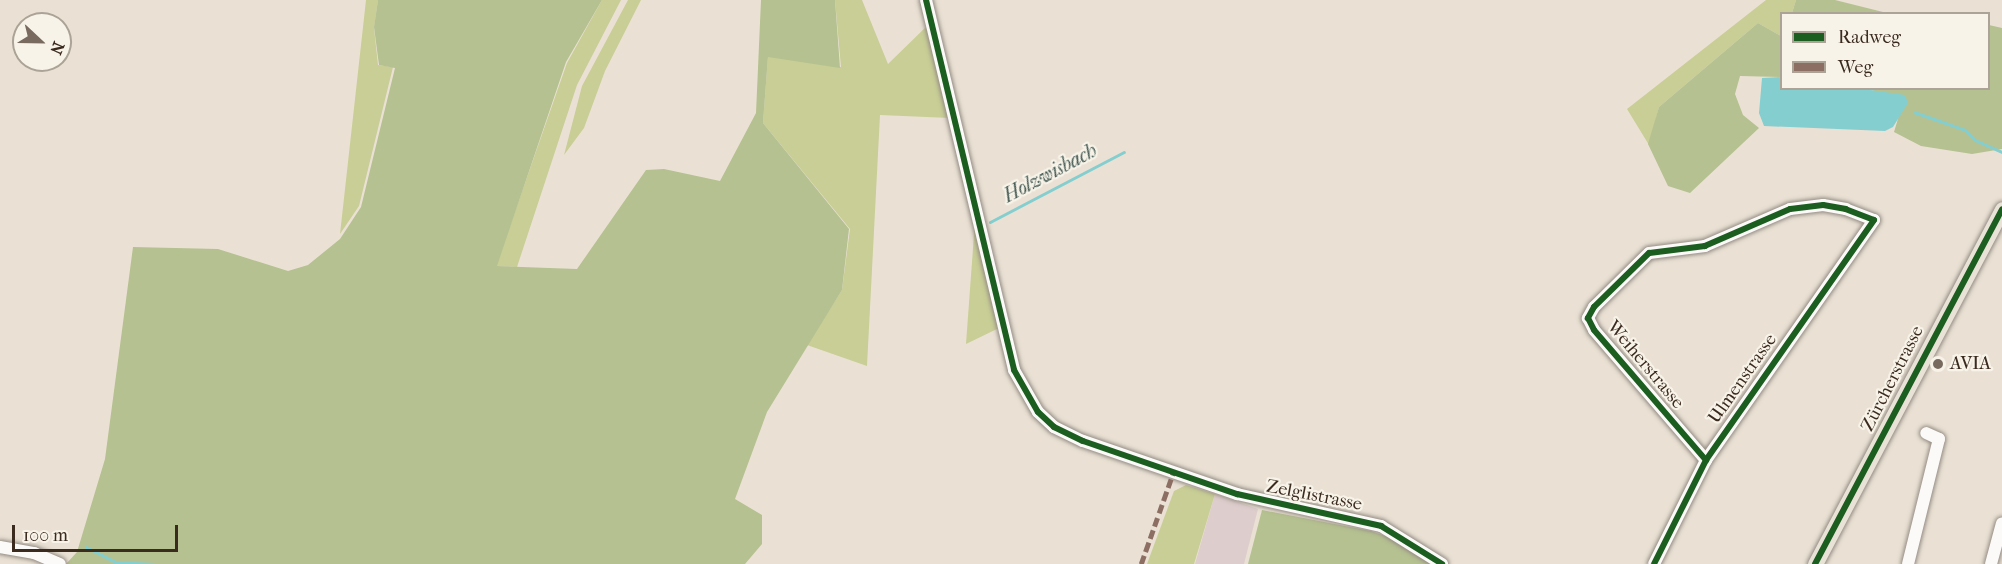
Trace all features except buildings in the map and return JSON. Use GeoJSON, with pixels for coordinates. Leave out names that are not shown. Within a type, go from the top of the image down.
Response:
{"type":"FeatureCollection","features":[{"type":"Feature","properties":{"kind":"main road","name":"Zürcherstrasse"},"geometry":{"type":"LineString","coordinates":[[1820,563],[2002,209]]}},
{"type":"Feature","properties":{"kind":"street","name":"Zelglistrasse"},"geometry":{"type":"LineString","coordinates":[[926,0],[1004,332],[1022,389],[1054,427],[1173,473],[1261,501],[1381,526],[1442,564]]}},
{"type":"Feature","properties":{"kind":"street","name":"Weiherstrasse"},"geometry":{"type":"LineString","coordinates":[[1706,460],[1594,330],[1588,318],[1594,307],[1649,253],[1705,246],[1790,209],[1822,205],[1846,208],[1874,220]]}},
{"type":"Feature","properties":{"kind":"street","name":"Ulmenstrasse"},"geometry":{"type":"LineString","coordinates":[[1654,564],[1706,460],[1874,220]]}},
{"type":"Feature","properties":{"kind":"street"},"geometry":{"type":"LineString","coordinates":[[1908,564],[1939,439],[1926,433]]}},
{"type":"Feature","properties":{"kind":"street"},"geometry":{"type":"LineString","coordinates":[[1990,564],[2002,523]]}},
{"type":"Feature","properties":{"kind":"street"},"geometry":{"type":"LineString","coordinates":[[0,547],[34,553],[60,564]]}},
{"type":"Feature","properties":{"kind":"shaded area"},"geometry":{"type":"Polygon","coordinates":[[[1215,494],[1258,509],[1244,564],[1195,564],[1215,494]]]}},
{"type":"Feature","properties":{"kind":"green space"},"geometry":{"type":"Polygon","coordinates":[[[366,0],[378,0],[374,28],[378,65],[393,67],[359,206],[340,234],[366,0]]]}},
{"type":"Feature","properties":{"kind":"green space"},"geometry":{"type":"Polygon","coordinates":[[[378,0],[602,0],[566,62],[497,266],[577,269],[646,170],[664,169],[720,181],[756,113],[761,0],[835,0],[840,68],[768,57],[763,123],[849,229],[842,290],[767,412],[735,499],[762,515],[762,544],[745,564],[66,564],[77,552],[105,459],[133,247],[218,249],[288,271],[308,265],[340,239],[361,207],[395,68],[379,65],[374,27],[378,0]]]}},
{"type":"Feature","properties":{"kind":"green space"},"geometry":{"type":"Polygon","coordinates":[[[602,0],[621,0],[577,85],[517,267],[496,266],[567,63],[602,0]]]}},
{"type":"Feature","properties":{"kind":"green space"},"geometry":{"type":"Polygon","coordinates":[[[628,0],[641,0],[605,71],[584,128],[564,155],[582,86],[628,0]]]}},
{"type":"Feature","properties":{"kind":"green space"},"geometry":{"type":"Polygon","coordinates":[[[835,0],[862,0],[888,64],[928,25],[950,118],[880,115],[867,366],[807,345],[842,290],[850,229],[763,123],[768,56],[841,67],[835,0]]]}},
{"type":"Feature","properties":{"kind":"green space"},"geometry":{"type":"Polygon","coordinates":[[[1766,0],[1796,0],[1792,12],[1780,12],[1780,35],[1758,23],[1659,107],[1649,145],[1627,109],[1766,0]]]}},
{"type":"Feature","properties":{"kind":"green space"},"geometry":{"type":"Polygon","coordinates":[[[1796,0],[1835,0],[1883,12],[1792,12],[1796,0]]]}},
{"type":"Feature","properties":{"kind":"green space"},"geometry":{"type":"Polygon","coordinates":[[[1758,23],[1780,35],[1780,77],[1740,76],[1735,94],[1743,115],[1759,128],[1690,193],[1668,186],[1648,144],[1659,107],[1758,23]]]}},
{"type":"Feature","properties":{"kind":"green space"},"geometry":{"type":"Polygon","coordinates":[[[1990,25],[2002,28],[2002,149],[1972,154],[1921,146],[1894,132],[1904,99],[1871,90],[1990,90],[1990,25]]]}},
{"type":"Feature","properties":{"kind":"green space"},"geometry":{"type":"Polygon","coordinates":[[[975,221],[999,328],[966,344],[975,221]]]}},
{"type":"Feature","properties":{"kind":"green space"},"geometry":{"type":"Polygon","coordinates":[[[1186,485],[1215,494],[1194,564],[1147,564],[1174,491],[1186,485]]]}},
{"type":"Feature","properties":{"kind":"green space"},"geometry":{"type":"Polygon","coordinates":[[[1262,510],[1371,531],[1394,539],[1433,564],[1248,564],[1262,510]]]}},
{"type":"Feature","properties":{"kind":"water"},"geometry":{"type":"Polygon","coordinates":[[[1780,77],[1780,90],[1871,90],[1905,95],[1908,103],[1893,127],[1885,131],[1764,126],[1759,113],[1762,78],[1780,77]]]}},
{"type":"Feature","properties":{"kind":"waterway"},"geometry":{"type":"LineString","coordinates":[[1914,112],[1965,130],[1975,140],[2002,152]]}},
{"type":"Feature","properties":{"kind":"waterway","name":"Holzwisbach"},"geometry":{"type":"LineString","coordinates":[[990,222],[1124,152]]}},
{"type":"Feature","properties":{"kind":"waterway"},"geometry":{"type":"LineString","coordinates":[[86,547],[115,562],[153,564]]}},
{"type":"Feature","properties":{"kind":"marked path"},"geometry":{"type":"LineString","coordinates":[[1141,564],[1173,473]]}},
{"type":"Feature","properties":{"kind":"cycle path"},"geometry":{"type":"LineString","coordinates":[[926,0],[1014,370],[1038,412],[1054,427],[1083,441],[1237,494],[1381,526],[1442,564]]}},
{"type":"Feature","properties":{"kind":"cycle path"},"geometry":{"type":"LineString","coordinates":[[1654,564],[1706,460],[1874,220],[1846,209],[1823,205],[1790,209],[1705,246],[1649,253],[1594,307],[1588,318],[1594,330],[1706,460]]}},
{"type":"Feature","properties":{"kind":"cycle path"},"geometry":{"type":"LineString","coordinates":[[1815,564],[2002,209]]}},
{"type":"Feature","properties":{"kind":"place","name":"AVIA"},"geometry":{"type":"Point","coordinates":[1938,364]}}]}
